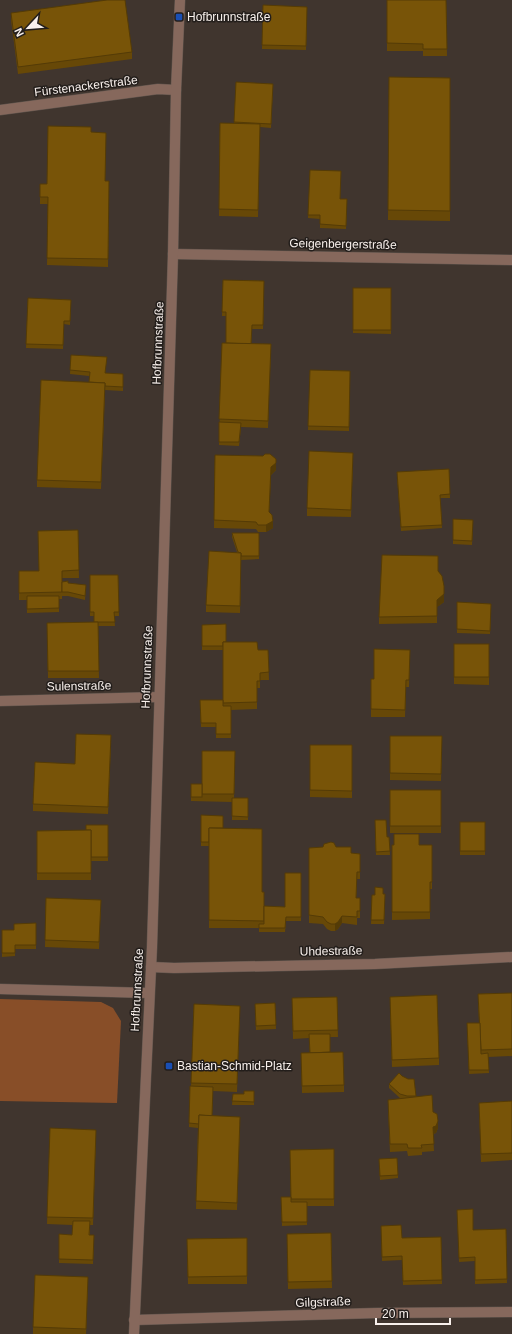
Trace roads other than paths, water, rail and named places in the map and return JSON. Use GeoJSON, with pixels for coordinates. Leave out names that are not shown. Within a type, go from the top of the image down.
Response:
{"type":"FeatureCollection","features":[{"type":"Feature","properties":{"kind":"street","name":"Hofbrunnstraße"},"geometry":{"type":"LineString","coordinates":[[134,1334],[150,993],[173,254],[176,90],[180,0]]}},
{"type":"Feature","properties":{"kind":"street","name":"Fürstenackerstraße"},"geometry":{"type":"LineString","coordinates":[[0,110],[158,89],[176,90]]}},
{"type":"Feature","properties":{"kind":"street","name":"Geigenbergerstraße"},"geometry":{"type":"LineString","coordinates":[[173,254],[512,260]]}},
{"type":"Feature","properties":{"kind":"street","name":"Sulenstraße"},"geometry":{"type":"LineString","coordinates":[[0,701],[159,697]]}},
{"type":"Feature","properties":{"kind":"street","name":"Uhdestraße"},"geometry":{"type":"LineString","coordinates":[[150,967],[174,968],[375,964],[512,957]]}},
{"type":"Feature","properties":{"kind":"street"},"geometry":{"type":"LineString","coordinates":[[0,989],[150,993]]}},
{"type":"Feature","properties":{"kind":"street","name":"Gilgstraße"},"geometry":{"type":"LineString","coordinates":[[134,1320],[378,1313],[512,1312]]}},
{"type":"Feature","properties":{"kind":"place","name":"Hofbrunnstraße"},"geometry":{"type":"Point","coordinates":[179,17]}},
{"type":"Feature","properties":{"kind":"place","name":"Bastian-Schmid-Platz"},"geometry":{"type":"Point","coordinates":[169,1066]}}]}
